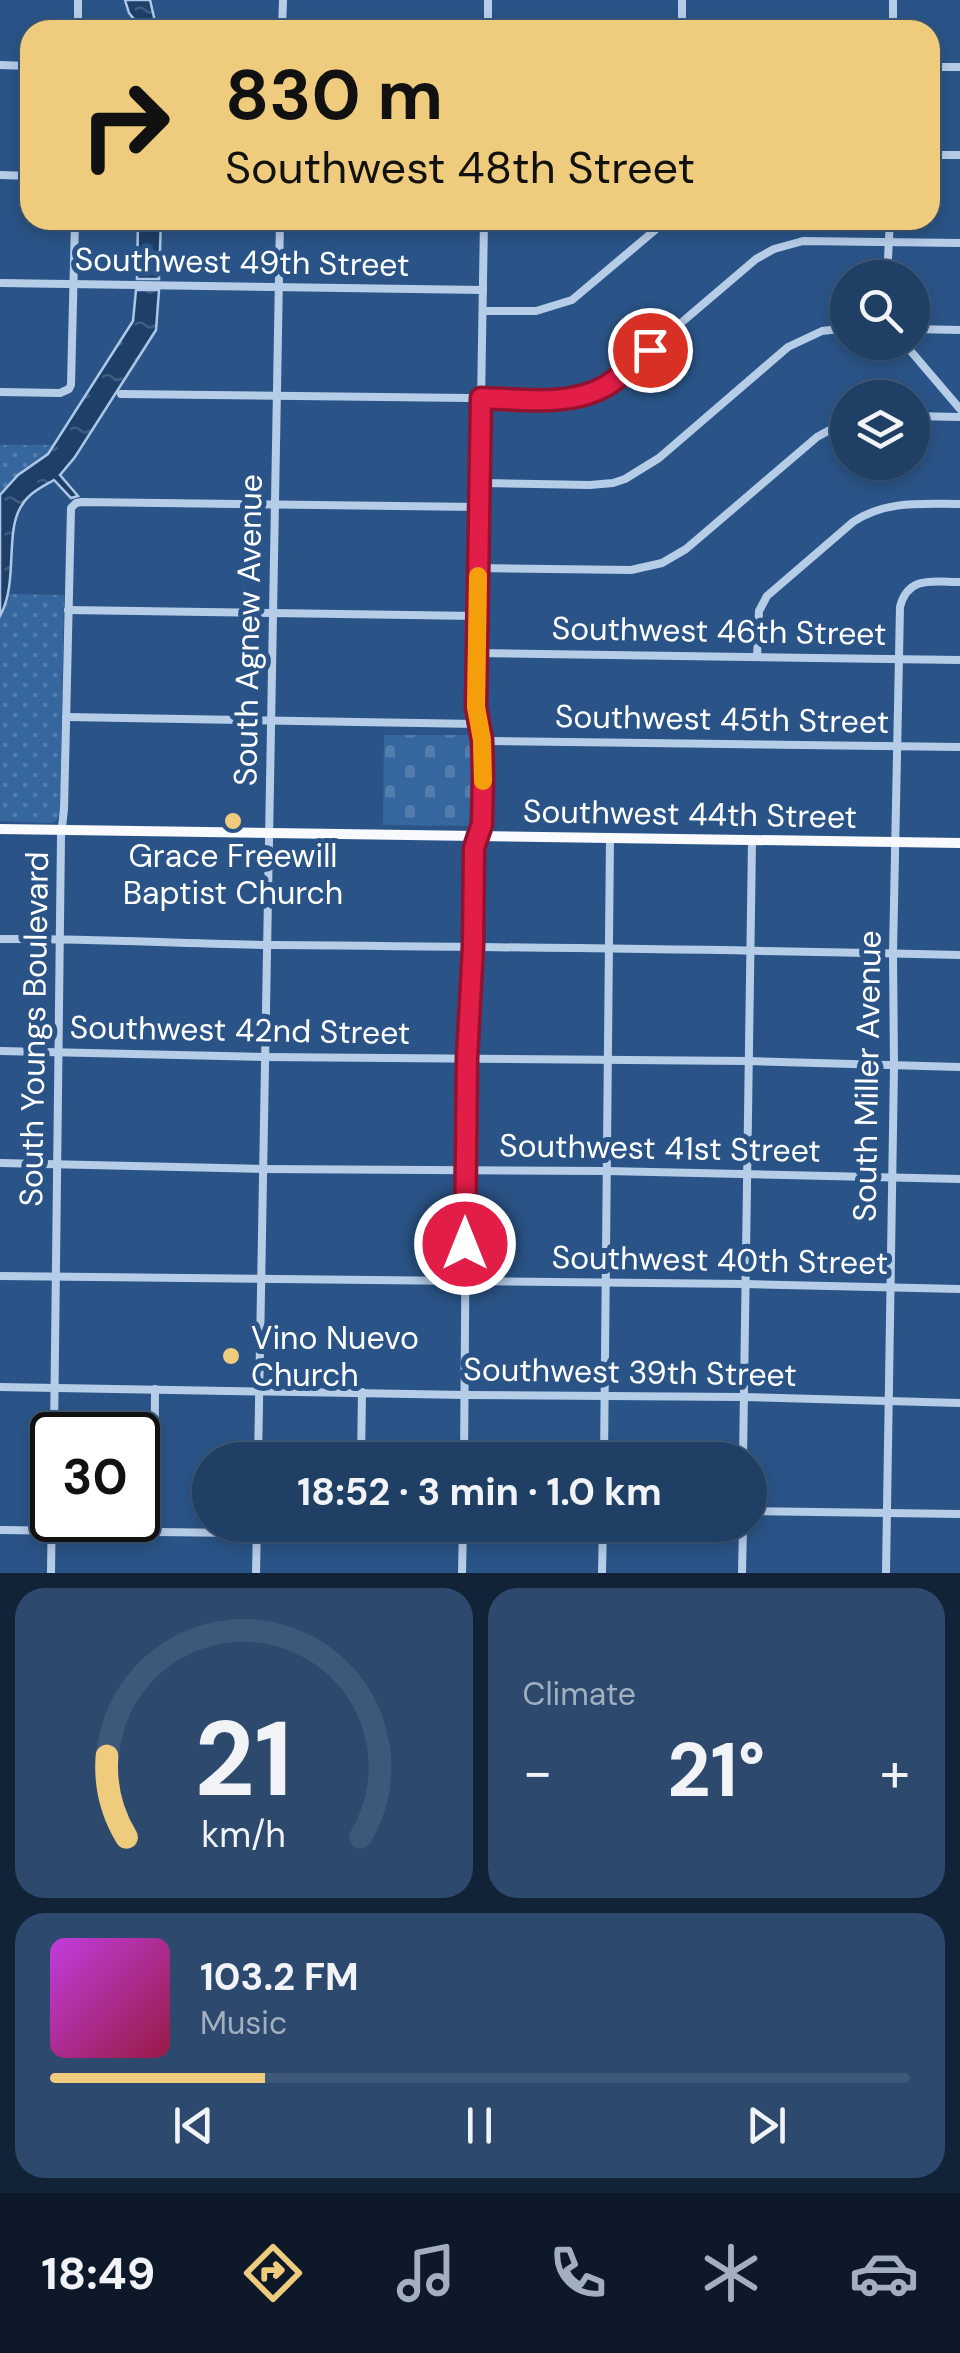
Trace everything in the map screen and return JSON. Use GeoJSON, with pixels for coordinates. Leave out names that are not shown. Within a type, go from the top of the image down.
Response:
{"type":"FeatureCollection","features":[{"type":"Feature","properties":{"kind":"main road","name":"Southwest 44th Street"},"geometry":{"type":"LineString","coordinates":[[0,829],[960,843]]}},
{"type":"Feature","properties":{"kind":"street"},"geometry":{"type":"LineString","coordinates":[[0,392],[69,390],[75,230]]}},
{"type":"Feature","properties":{"kind":"street","name":"South Agnew Avenue"},"geometry":{"type":"LineString","coordinates":[[259,1442],[280,230]]}},
{"type":"Feature","properties":{"kind":"street"},"geometry":{"type":"LineString","coordinates":[[464,1442],[467,1058],[474,848],[482,824],[482,740],[476,707],[484,230]]}},
{"type":"Feature","properties":{"kind":"street"},"geometry":{"type":"LineString","coordinates":[[483,311],[536,311],[572,300],[654,230]]}},
{"type":"Feature","properties":{"kind":"street"},"geometry":{"type":"LineString","coordinates":[[888,260],[890,230]]}},
{"type":"Feature","properties":{"kind":"street"},"geometry":{"type":"LineString","coordinates":[[120,394],[563,399],[605,386],[774,248],[804,241],[960,242]]}},
{"type":"Feature","properties":{"kind":"street","name":"Southwest 49th Street"},"geometry":{"type":"LineString","coordinates":[[0,283],[483,290]]}},
{"type":"Feature","properties":{"kind":"street"},"geometry":{"type":"LineString","coordinates":[[930,329],[960,330]]}},
{"type":"Feature","properties":{"kind":"street"},"geometry":{"type":"LineString","coordinates":[[480,483],[590,486],[625,479],[659,458],[788,347],[830,330]]}},
{"type":"Feature","properties":{"kind":"street"},"geometry":{"type":"LineString","coordinates":[[918,360],[960,409]]}},
{"type":"Feature","properties":{"kind":"street"},"geometry":{"type":"LineString","coordinates":[[930,416],[960,417]]}},
{"type":"Feature","properties":{"kind":"street"},"geometry":{"type":"LineString","coordinates":[[478,568],[631,570],[662,563],[686,550],[830,429]]}},
{"type":"Feature","properties":{"kind":"street","name":"South Youngs Boulevard"},"geometry":{"type":"LineString","coordinates":[[54,1412],[70,512],[73,505],[82,502],[274,504]]}},
{"type":"Feature","properties":{"kind":"street"},"geometry":{"type":"LineString","coordinates":[[274,504],[479,507]]}},
{"type":"Feature","properties":{"kind":"street"},"geometry":{"type":"LineString","coordinates":[[757,657],[759,612],[767,596],[853,522],[888,506],[960,504]]}},
{"type":"Feature","properties":{"kind":"street","name":"South Miller Avenue"},"geometry":{"type":"LineString","coordinates":[[886,1573],[901,602],[914,585],[960,582]]}},
{"type":"Feature","properties":{"kind":"street"},"geometry":{"type":"LineString","coordinates":[[68,610],[478,616]]}},
{"type":"Feature","properties":{"kind":"street","name":"Southwest 46th Street"},"geometry":{"type":"LineString","coordinates":[[477,653],[960,660]]}},
{"type":"Feature","properties":{"kind":"street"},"geometry":{"type":"LineString","coordinates":[[66,717],[478,724]]}},
{"type":"Feature","properties":{"kind":"street","name":"Southwest 45th Street"},"geometry":{"type":"LineString","coordinates":[[482,740],[960,748]]}},
{"type":"Feature","properties":{"kind":"street"},"geometry":{"type":"LineString","coordinates":[[604,1442],[610,837]]}},
{"type":"Feature","properties":{"kind":"street"},"geometry":{"type":"LineString","coordinates":[[742,1442],[752,841]]}},
{"type":"Feature","properties":{"kind":"street"},"geometry":{"type":"LineString","coordinates":[[0,939],[960,955]]}},
{"type":"Feature","properties":{"kind":"street","name":"Southwest 42nd Street"},"geometry":{"type":"LineString","coordinates":[[0,1052],[960,1067]]}},
{"type":"Feature","properties":{"kind":"street","name":"Southwest 41st Street"},"geometry":{"type":"LineString","coordinates":[[0,1163],[960,1179]]}},
{"type":"Feature","properties":{"kind":"street","name":"Southwest 40th Street"},"geometry":{"type":"LineString","coordinates":[[0,1276],[960,1290]]}},
{"type":"Feature","properties":{"kind":"street","name":"Southwest 39th Street"},"geometry":{"type":"LineString","coordinates":[[0,1387],[960,1402]]}},
{"type":"Feature","properties":{"kind":"street"},"geometry":{"type":"LineString","coordinates":[[155,1389],[155,1412]]}},
{"type":"Feature","properties":{"kind":"street"},"geometry":{"type":"LineString","coordinates":[[361,1442],[362,1392]]}},
{"type":"Feature","properties":{"kind":"street"},"geometry":{"type":"LineString","coordinates":[[767,1511],[960,1514]]}},
{"type":"Feature","properties":{"kind":"street"},"geometry":{"type":"LineString","coordinates":[[0,1530],[30,1531]]}},
{"type":"Feature","properties":{"kind":"street"},"geometry":{"type":"LineString","coordinates":[[160,1532],[192,1531]]}},
{"type":"Feature","properties":{"kind":"street"},"geometry":{"type":"LineString","coordinates":[[51,1573],[52,1542]]}},
{"type":"Feature","properties":{"kind":"street"},"geometry":{"type":"LineString","coordinates":[[256,1573],[257,1542]]}},
{"type":"Feature","properties":{"kind":"street"},"geometry":{"type":"LineString","coordinates":[[462,1573],[463,1542]]}},
{"type":"Feature","properties":{"kind":"street"},"geometry":{"type":"LineString","coordinates":[[602,1573],[603,1542]]}},
{"type":"Feature","properties":{"kind":"street"},"geometry":{"type":"LineString","coordinates":[[742,1542],[742,1573]]}},
{"type":"Feature","properties":{"kind":"green space"},"geometry":{"type":"Polygon","coordinates":[[[0,445],[53,445],[48,454],[18,475],[0,495],[0,445]]]}},
{"type":"Feature","properties":{"kind":"green space"},"geometry":{"type":"Polygon","coordinates":[[[0,591],[64,595],[60,814],[52,823],[0,821],[0,591]]]}},
{"type":"Feature","properties":{"kind":"green space"},"geometry":{"type":"Polygon","coordinates":[[[384,735],[475,735],[474,826],[383,825],[384,735]]]}},
{"type":"Feature","properties":{"kind":"water"},"geometry":{"type":"Polygon","coordinates":[[[125,0],[150,0],[155,20],[135,20],[125,0]]]}},
{"type":"Feature","properties":{"kind":"water"},"geometry":{"type":"Polygon","coordinates":[[[138,230],[161,230],[159,279],[137,279],[138,230]]]}},
{"type":"Feature","properties":{"kind":"water"},"geometry":{"type":"Polygon","coordinates":[[[136,290],[159,290],[156,330],[60,475],[78,496],[71,498],[54,480],[22,505],[14,529],[9,588],[0,616],[0,495],[18,475],[48,454],[133,321],[136,290]]]}},
{"type":"Feature","properties":{"kind":"slow traffic"},"geometry":{"type":"LineString","coordinates":[[478,576],[476,716],[482,740],[483,781]]}},
{"type":"Feature","properties":{"kind":"place","name":"Grace Freewill Baptist Church"},"geometry":{"type":"Point","coordinates":[233,821]}},
{"type":"Feature","properties":{"kind":"place","name":"Vino Nuevo Church"},"geometry":{"type":"Point","coordinates":[231,1356]}},
{"type":"Feature","properties":{"kind":"route"},"geometry":{"type":"LineString","coordinates":[[465,1244],[474,848],[482,824],[483,775],[482,740],[476,716],[481,398],[575,398],[605,386],[650,350]]}}]}
